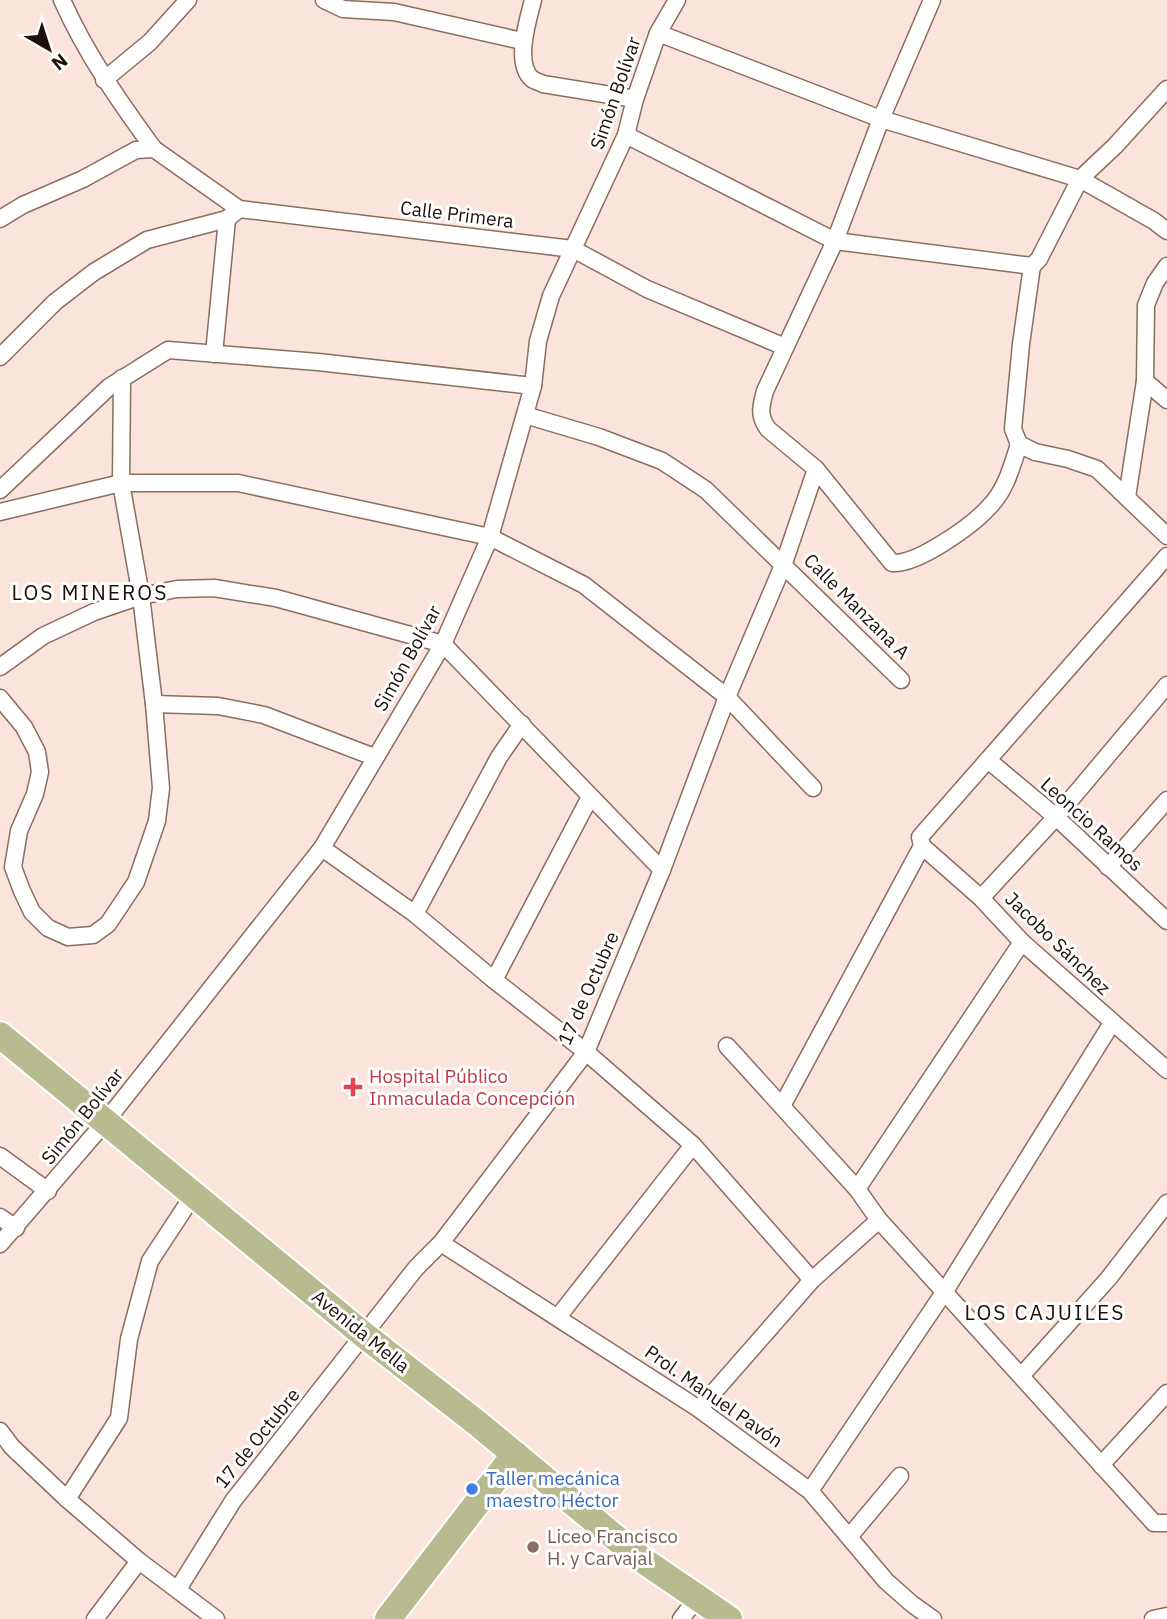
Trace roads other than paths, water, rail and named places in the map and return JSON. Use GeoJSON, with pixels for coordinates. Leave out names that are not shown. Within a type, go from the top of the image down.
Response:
{"type":"FeatureCollection","features":[{"type":"Feature","properties":{"kind":"main road","name":"Avenida Mella"},"geometry":{"type":"LineString","coordinates":[[0,1035],[641,1559],[729,1619]]}},
{"type":"Feature","properties":{"kind":"main road"},"geometry":{"type":"LineString","coordinates":[[388,1619],[515,1454]]}},
{"type":"Feature","properties":{"kind":"street"},"geometry":{"type":"LineString","coordinates":[[62,0],[73,26],[104,80],[154,149],[233,214],[214,354]]}},
{"type":"Feature","properties":{"kind":"street"},"geometry":{"type":"LineString","coordinates":[[104,80],[150,42],[188,0]]}},
{"type":"Feature","properties":{"kind":"street"},"geometry":{"type":"LineString","coordinates":[[324,0],[343,9],[394,12],[523,41]]}},
{"type":"Feature","properties":{"kind":"street"},"geometry":{"type":"LineString","coordinates":[[533,0],[523,41],[525,67],[531,78],[543,84],[635,99]]}},
{"type":"Feature","properties":{"kind":"street","name":"Simón Bolívar"},"geometry":{"type":"LineString","coordinates":[[0,1244],[106,1121],[322,848],[443,644],[490,537],[533,386],[538,341],[551,296],[626,135],[635,99],[658,33],[677,0]]}},
{"type":"Feature","properties":{"kind":"street"},"geometry":{"type":"LineString","coordinates":[[932,0],[881,119],[835,241],[765,391],[760,410],[762,422],[816,469],[892,563],[902,564],[937,548],[990,507],[1006,482],[1018,444],[1013,429],[1032,266],[1039,259],[1080,179],[1115,146],[1167,89]]}},
{"type":"Feature","properties":{"kind":"street"},"geometry":{"type":"LineString","coordinates":[[658,33],[881,119],[1080,179],[1167,231]]}},
{"type":"Feature","properties":{"kind":"street"},"geometry":{"type":"LineString","coordinates":[[626,135],[835,241],[1032,266]]}},
{"type":"Feature","properties":{"kind":"street"},"geometry":{"type":"LineString","coordinates":[[0,219],[136,150],[154,149]]}},
{"type":"Feature","properties":{"kind":"street","name":"Calle Primera"},"geometry":{"type":"LineString","coordinates":[[0,357],[55,302],[94,272],[147,240],[233,214],[573,249],[647,289],[785,347]]}},
{"type":"Feature","properties":{"kind":"street"},"geometry":{"type":"LineString","coordinates":[[1127,498],[1145,381],[1146,305],[1155,283],[1167,265]]}},
{"type":"Feature","properties":{"kind":"street"},"geometry":{"type":"LineString","coordinates":[[0,490],[108,387],[168,350],[318,362],[533,386]]}},
{"type":"Feature","properties":{"kind":"street"},"geometry":{"type":"LineString","coordinates":[[0,698],[24,727],[37,752],[40,772],[35,794],[19,831],[13,867],[32,912],[47,928],[68,937],[93,935],[108,924],[136,882],[157,821],[159,799],[154,704],[141,596],[121,482],[122,378]]}},
{"type":"Feature","properties":{"kind":"street"},"geometry":{"type":"LineString","coordinates":[[1145,381],[1167,400]]}},
{"type":"Feature","properties":{"kind":"street","name":"Calle Manzana A"},"geometry":{"type":"LineString","coordinates":[[525,415],[599,437],[662,461],[706,490],[901,680]]}},
{"type":"Feature","properties":{"kind":"street"},"geometry":{"type":"LineString","coordinates":[[1018,444],[1035,452],[1068,458],[1097,469],[1167,536]]}},
{"type":"Feature","properties":{"kind":"street","name":"17 de Octubre"},"geometry":{"type":"LineString","coordinates":[[178,1589],[233,1501],[416,1268],[440,1243],[586,1052],[662,870],[727,697],[783,563],[816,469]]}},
{"type":"Feature","properties":{"kind":"street"},"geometry":{"type":"LineString","coordinates":[[0,512],[121,482],[238,483],[490,537],[584,585],[727,697],[813,788]]}},
{"type":"Feature","properties":{"kind":"street"},"geometry":{"type":"LineString","coordinates":[[782,1106],[922,846],[920,837],[1167,555]]}},
{"type":"Feature","properties":{"kind":"street"},"geometry":{"type":"LineString","coordinates":[[0,667],[43,636],[94,612],[141,596],[214,588],[276,598],[443,644],[662,870]]}},
{"type":"Feature","properties":{"kind":"street"},"geometry":{"type":"LineString","coordinates":[[981,898],[1056,817],[1167,685]]}},
{"type":"Feature","properties":{"kind":"street"},"geometry":{"type":"LineString","coordinates":[[154,704],[218,706],[264,715],[374,757]]}},
{"type":"Feature","properties":{"kind":"street"},"geometry":{"type":"LineString","coordinates":[[415,914],[499,757],[522,724]]}},
{"type":"Feature","properties":{"kind":"street","name":"Leoncio Ramos"},"geometry":{"type":"LineString","coordinates":[[988,760],[1056,817],[1167,921]]}},
{"type":"Feature","properties":{"kind":"street"},"geometry":{"type":"LineString","coordinates":[[494,980],[590,797]]}},
{"type":"Feature","properties":{"kind":"street"},"geometry":{"type":"LineString","coordinates":[[1108,867],[1167,800]]}},
{"type":"Feature","properties":{"kind":"street","name":"Jacobo Sánchez"},"geometry":{"type":"LineString","coordinates":[[922,846],[981,898],[1022,942],[1167,1070]]}},
{"type":"Feature","properties":{"kind":"street"},"geometry":{"type":"LineString","coordinates":[[322,848],[415,914],[586,1052],[693,1144],[813,1280]]}},
{"type":"Feature","properties":{"kind":"street"},"geometry":{"type":"LineString","coordinates":[[857,1189],[1022,942]]}},
{"type":"Feature","properties":{"kind":"street"},"geometry":{"type":"LineString","coordinates":[[810,1491],[945,1291],[1112,1023]]}},
{"type":"Feature","properties":{"kind":"street"},"geometry":{"type":"LineString","coordinates":[[727,1046],[857,1189],[879,1220],[1154,1523],[1167,1523]]}},
{"type":"Feature","properties":{"kind":"street"},"geometry":{"type":"LineString","coordinates":[[558,1317],[693,1144]]}},
{"type":"Feature","properties":{"kind":"street"},"geometry":{"type":"LineString","coordinates":[[0,1156],[48,1191]]}},
{"type":"Feature","properties":{"kind":"street"},"geometry":{"type":"LineString","coordinates":[[68,1499],[119,1418],[129,1339],[150,1261],[194,1194]]}},
{"type":"Feature","properties":{"kind":"street"},"geometry":{"type":"LineString","coordinates":[[1022,1375],[1108,1279],[1166,1206]]}},
{"type":"Feature","properties":{"kind":"street"},"geometry":{"type":"LineString","coordinates":[[0,1217],[16,1228]]}},
{"type":"Feature","properties":{"kind":"street"},"geometry":{"type":"LineString","coordinates":[[699,1409],[813,1280],[879,1220]]}},
{"type":"Feature","properties":{"kind":"street","name":"Prol. Manuel Pavón"},"geometry":{"type":"LineString","coordinates":[[440,1243],[699,1409],[810,1491],[886,1581],[933,1619]]}},
{"type":"Feature","properties":{"kind":"street"},"geometry":{"type":"LineString","coordinates":[[1101,1465],[1167,1393]]}},
{"type":"Feature","properties":{"kind":"street"},"geometry":{"type":"LineString","coordinates":[[0,1430],[12,1447],[68,1499],[139,1561],[216,1619]]}},
{"type":"Feature","properties":{"kind":"street"},"geometry":{"type":"LineString","coordinates":[[849,1537],[900,1476]]}},
{"type":"Feature","properties":{"kind":"street"},"geometry":{"type":"LineString","coordinates":[[95,1619],[139,1561]]}},
{"type":"Feature","properties":{"kind":"street"},"geometry":{"type":"LineString","coordinates":[[681,1619],[697,1598]]}},
{"type":"Feature","properties":{"kind":"street"},"geometry":{"type":"LineString","coordinates":[[1153,1619],[1167,1616]]}},
{"type":"Feature","properties":{"kind":"place","name":"Hospital Público Inmaculada Concepción"},"geometry":{"type":"Point","coordinates":[353,1087]}},
{"type":"Feature","properties":{"kind":"place","name":"Taller mecánica maestro Héctor"},"geometry":{"type":"Point","coordinates":[472,1489]}},
{"type":"Feature","properties":{"kind":"place","name":"Liceo Francisco H. y Carvajal"},"geometry":{"type":"Point","coordinates":[533,1547]}},
{"type":"Feature","properties":{"kind":"district","name":"LOS MINEROS"},"geometry":{"type":"Point","coordinates":[90,592]}},
{"type":"Feature","properties":{"kind":"district","name":"LOS CAJUILES"},"geometry":{"type":"Point","coordinates":[1045,1312]}}]}
